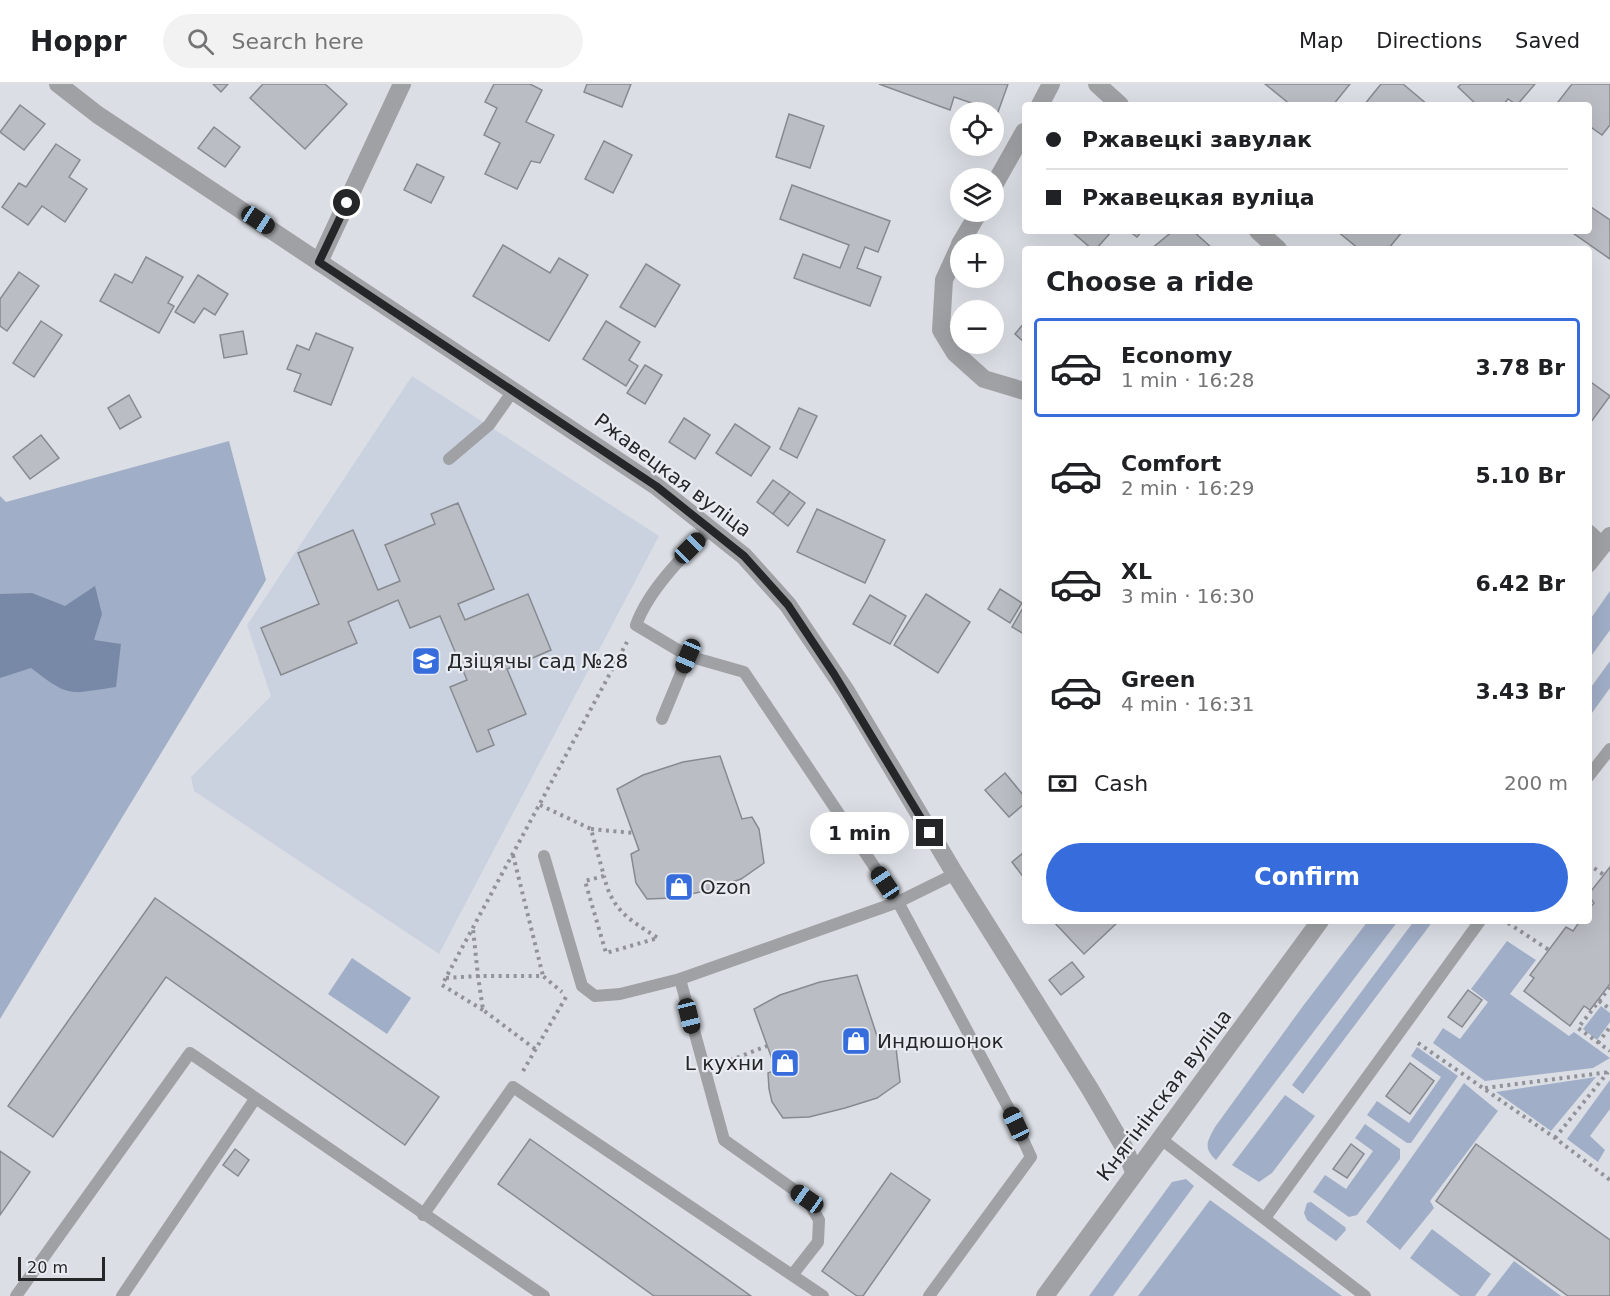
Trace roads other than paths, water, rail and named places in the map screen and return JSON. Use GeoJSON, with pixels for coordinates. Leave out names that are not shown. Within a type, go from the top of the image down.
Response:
{"type":"FeatureCollection","features":[{"type":"Feature","properties":{"kind":"street","name":"Ржавецкая вуліца"},"geometry":{"type":"LineString","coordinates":[[58,84],[98,115],[656,486],[744,556],[788,605],[846,691],[955,874],[1090,1089],[1125,1149],[1134,1172]]}},
{"type":"Feature","properties":{"kind":"street"},"geometry":{"type":"LineString","coordinates":[[319,262],[402,84]]}},
{"type":"Feature","properties":{"kind":"street"},"geometry":{"type":"LineString","coordinates":[[1042,102],[1052,84]]}},
{"type":"Feature","properties":{"kind":"street"},"geometry":{"type":"LineString","coordinates":[[1097,84],[1117,102]]}},
{"type":"Feature","properties":{"kind":"street"},"geometry":{"type":"LineString","coordinates":[[1004,168],[1022,136]]}},
{"type":"Feature","properties":{"kind":"street"},"geometry":{"type":"LineString","coordinates":[[1261,234],[1275,246]]}},
{"type":"Feature","properties":{"kind":"street"},"geometry":{"type":"LineString","coordinates":[[950,267],[944,280],[941,330],[955,353],[984,379],[1022,390]]}},
{"type":"Feature","properties":{"kind":"street"},"geometry":{"type":"LineString","coordinates":[[1592,536],[1607,545],[1592,560]]}},
{"type":"Feature","properties":{"kind":"street","name":"Княгінінская вуліца"},"geometry":{"type":"LineString","coordinates":[[1046,1296],[1134,1172],[1161,1139],[1318,924]]}},
{"type":"Feature","properties":{"kind":"lane"},"geometry":{"type":"LineString","coordinates":[[449,459],[489,425],[513,391]]}},
{"type":"Feature","properties":{"kind":"lane"},"geometry":{"type":"LineString","coordinates":[[711,528],[690,548],[641,609],[636,625],[688,656],[744,672],[898,902],[1008,1107],[1031,1157],[929,1296]]}},
{"type":"Feature","properties":{"kind":"lane"},"geometry":{"type":"LineString","coordinates":[[662,719],[688,656]]}},
{"type":"Feature","properties":{"kind":"lane"},"geometry":{"type":"LineString","coordinates":[[1592,772],[1610,749]]}},
{"type":"Feature","properties":{"kind":"lane"},"geometry":{"type":"LineString","coordinates":[[544,856],[582,986],[595,996],[620,994],[680,979],[898,902],[955,874]]}},
{"type":"Feature","properties":{"kind":"lane"},"geometry":{"type":"LineString","coordinates":[[1264,1218],[1478,924]]}},
{"type":"Feature","properties":{"kind":"lane"},"geometry":{"type":"LineString","coordinates":[[680,979],[724,1140],[807,1199],[819,1220],[818,1242],[793,1274]]}},
{"type":"Feature","properties":{"kind":"lane"},"geometry":{"type":"LineString","coordinates":[[16,1296],[190,1053],[544,1296]]}},
{"type":"Feature","properties":{"kind":"lane"},"geometry":{"type":"LineString","coordinates":[[423,1215],[513,1087],[823,1296]]}},
{"type":"Feature","properties":{"kind":"lane"},"geometry":{"type":"LineString","coordinates":[[122,1296],[255,1099]]}},
{"type":"Feature","properties":{"kind":"lane"},"geometry":{"type":"LineString","coordinates":[[1161,1139],[1365,1296]]}},
{"type":"Feature","properties":{"kind":"place","name":"Дзіцячы сад №28"},"geometry":{"type":"Point","coordinates":[426,661]}},
{"type":"Feature","properties":{"kind":"place","name":"Ozon"},"geometry":{"type":"Point","coordinates":[679,887]}},
{"type":"Feature","properties":{"kind":"place","name":"Индюшонок"},"geometry":{"type":"Point","coordinates":[856,1041]}},
{"type":"Feature","properties":{"kind":"place","name":"L кухни"},"geometry":{"type":"Point","coordinates":[785,1063]}}]}
